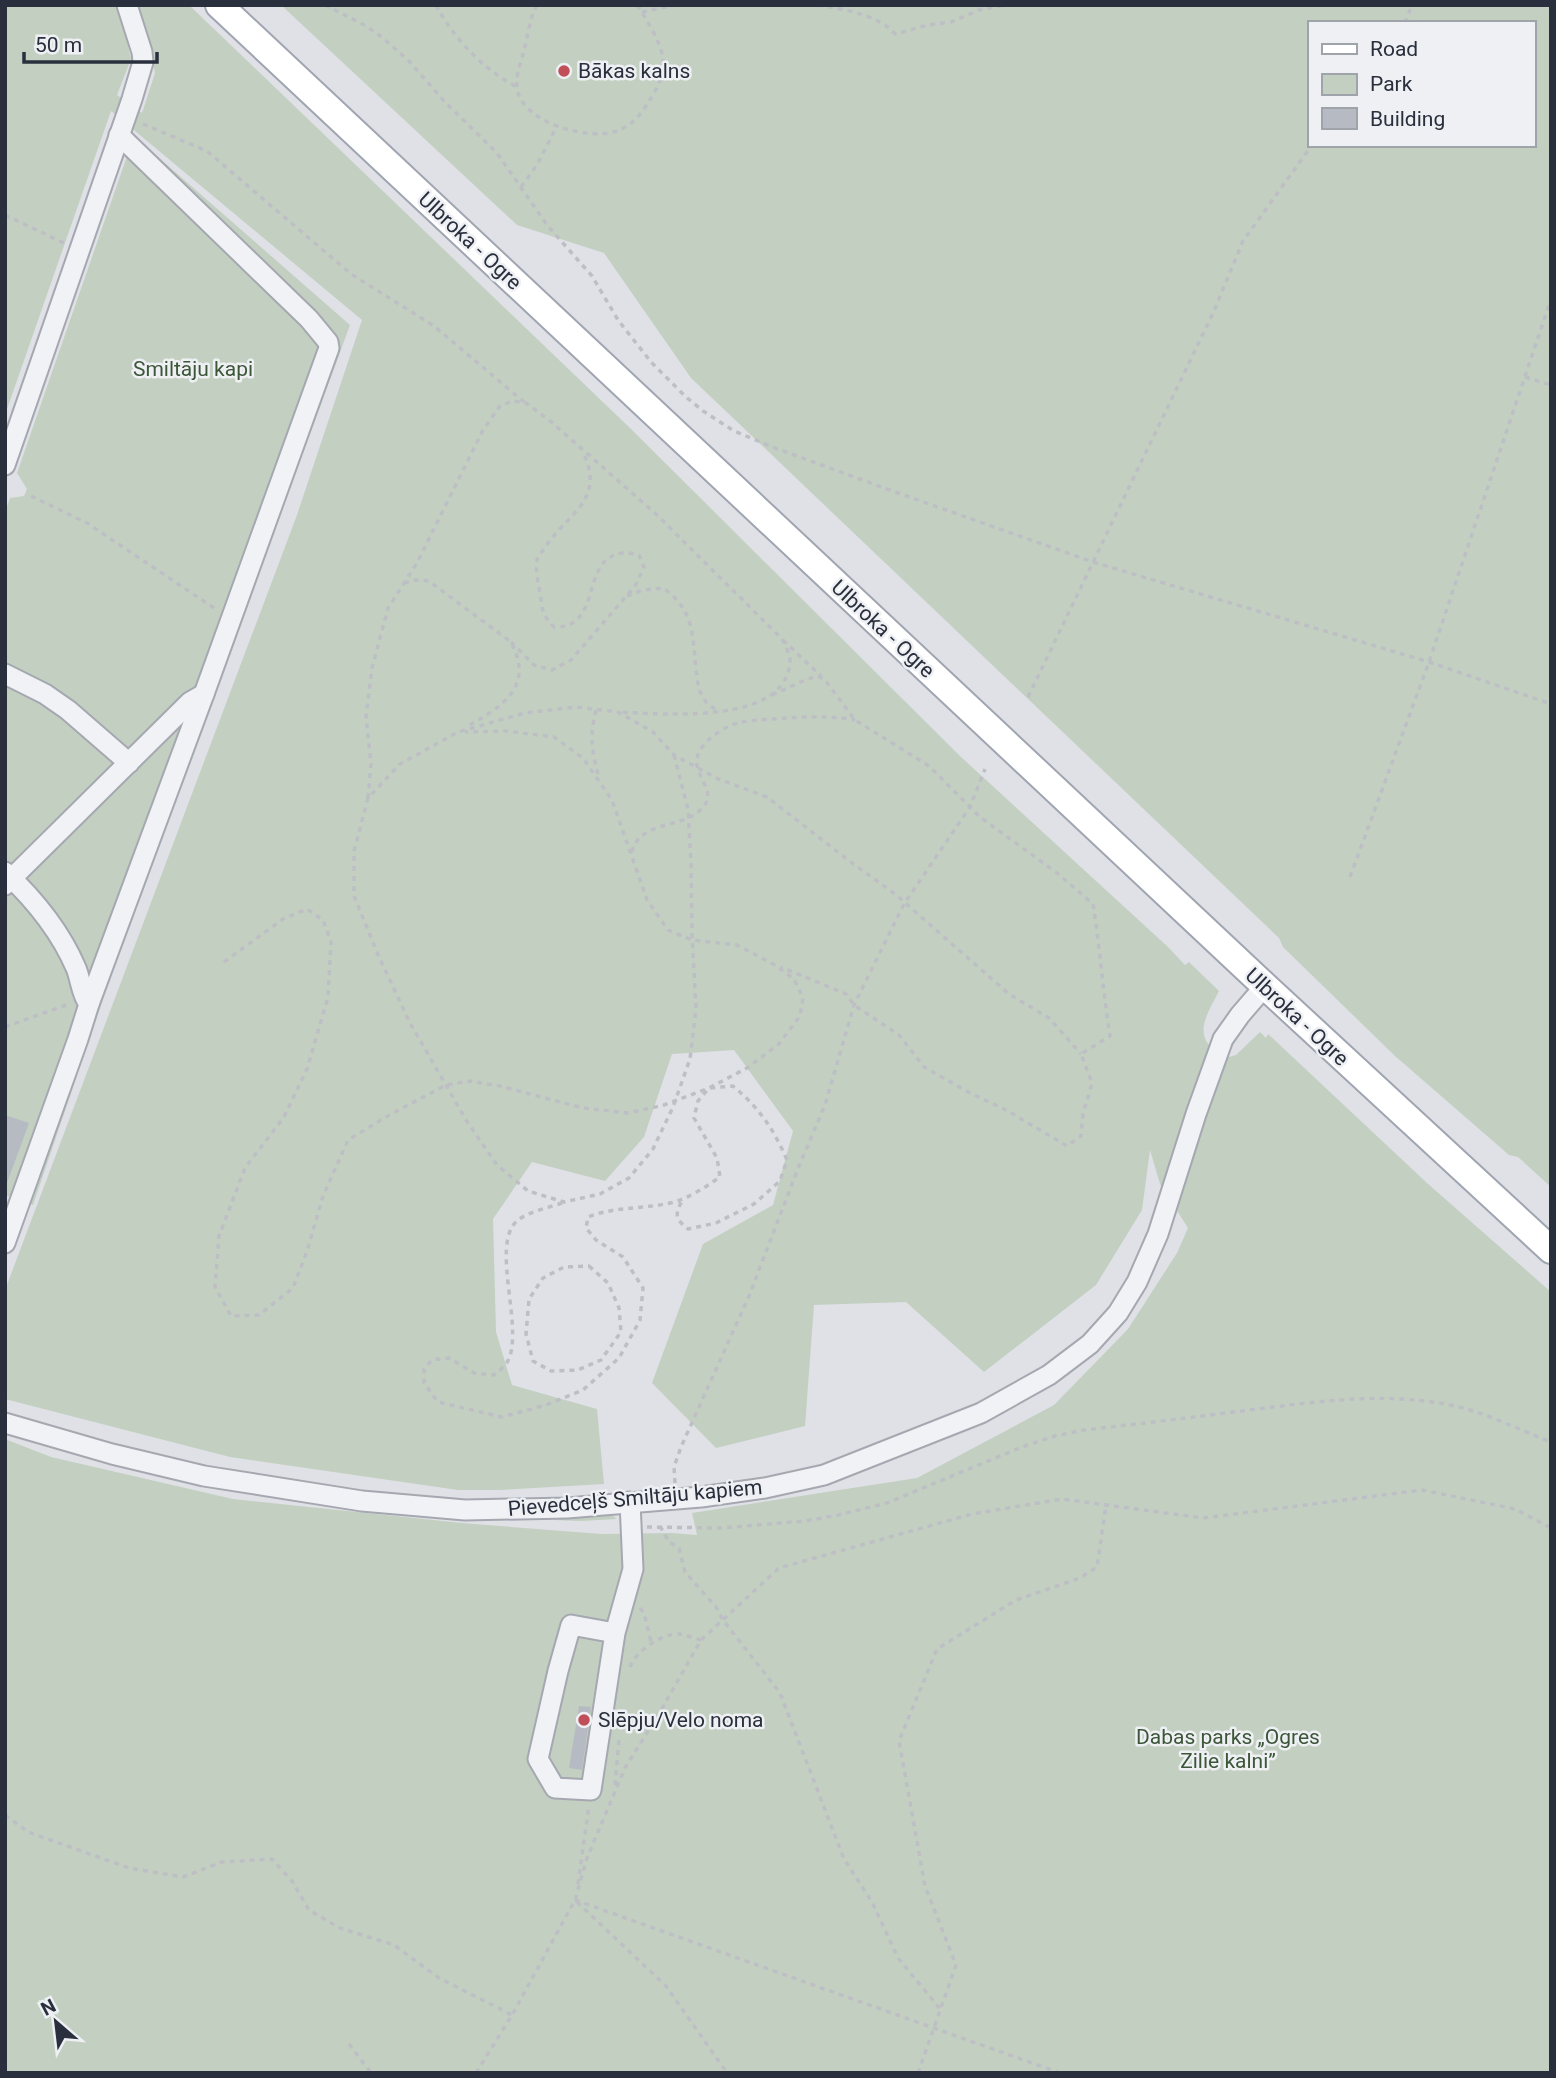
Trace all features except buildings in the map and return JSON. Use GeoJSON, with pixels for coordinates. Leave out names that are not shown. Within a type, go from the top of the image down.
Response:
{"type":"FeatureCollection","features":[{"type":"Feature","properties":{"kind":"main road","name":"Ulbroka - Ogre"},"geometry":{"type":"LineString","coordinates":[[219,5],[1265,986],[1551,1250]]}},
{"type":"Feature","properties":{"kind":"street"},"geometry":{"type":"LineString","coordinates":[[5,465],[143,62],[139,38],[127,5]]}},
{"type":"Feature","properties":{"kind":"street"},"geometry":{"type":"LineString","coordinates":[[5,1243],[78,1040],[86,1001],[204,694],[329,348],[328,342],[309,319],[122,126]]}},
{"type":"Feature","properties":{"kind":"street"},"geometry":{"type":"LineString","coordinates":[[5,674],[68,710],[129,763]]}},
{"type":"Feature","properties":{"kind":"street"},"geometry":{"type":"LineString","coordinates":[[86,1001],[76,970],[45,913],[8,878],[190,702],[204,694]]}},
{"type":"Feature","properties":{"kind":"street","name":"Pievedceļš Smiltāju kapiem"},"geometry":{"type":"LineString","coordinates":[[5,1423],[112,1454],[204,1476],[362,1501],[464,1510],[568,1508],[676,1499],[765,1488],[824,1475],[981,1413],[1049,1375],[1090,1344],[1118,1313],[1137,1282],[1158,1234],[1223,1039],[1265,986]]}},
{"type":"Feature","properties":{"kind":"street"},"geometry":{"type":"LineString","coordinates":[[615,1633],[571,1625],[538,1759],[555,1788],[591,1790],[615,1633],[633,1569],[630,1502]]}},
{"type":"Feature","properties":{"kind":"path"},"geometry":{"type":"LineString","coordinates":[[325,5],[366,26],[400,51],[444,101],[497,153],[547,225],[592,276],[618,320],[643,352],[686,397],[734,431],[1093,562],[1429,662],[1551,704]]}},
{"type":"Feature","properties":{"kind":"path"},"geometry":{"type":"LineString","coordinates":[[436,5],[453,33],[488,69],[517,87]]}},
{"type":"Feature","properties":{"kind":"path"},"geometry":{"type":"LineString","coordinates":[[537,5],[519,65],[517,87],[521,99],[544,120],[588,133],[614,132],[634,121],[659,84],[663,66],[662,51],[638,5]]}},
{"type":"Feature","properties":{"kind":"path"},"geometry":{"type":"LineString","coordinates":[[642,12],[675,5]]}},
{"type":"Feature","properties":{"kind":"path"},"geometry":{"type":"LineString","coordinates":[[818,5],[867,16],[883,23],[896,34],[951,22],[979,10],[1005,5]]}},
{"type":"Feature","properties":{"kind":"path"},"geometry":{"type":"LineString","coordinates":[[1014,5],[1067,5]]}},
{"type":"Feature","properties":{"kind":"path"},"geometry":{"type":"LineString","coordinates":[[122,126],[207,152],[351,274],[434,326],[656,514],[825,680],[855,720]]}},
{"type":"Feature","properties":{"kind":"path"},"geometry":{"type":"LineString","coordinates":[[521,187],[537,165],[557,126]]}},
{"type":"Feature","properties":{"kind":"path"},"geometry":{"type":"LineString","coordinates":[[1028,697],[1214,311],[1243,241],[1311,147]]}},
{"type":"Feature","properties":{"kind":"path"},"geometry":{"type":"LineString","coordinates":[[5,215],[80,250]]}},
{"type":"Feature","properties":{"kind":"path"},"geometry":{"type":"LineString","coordinates":[[1350,877],[1429,662],[1551,299]]}},
{"type":"Feature","properties":{"kind":"path"},"geometry":{"type":"LineString","coordinates":[[1525,377],[1551,385]]}},
{"type":"Feature","properties":{"kind":"path"},"geometry":{"type":"LineString","coordinates":[[526,403],[512,401],[500,406],[483,430],[417,563],[388,608],[372,668],[366,717],[371,764],[368,798],[354,851],[354,896],[410,1023],[497,1165],[528,1191],[564,1202]]}},
{"type":"Feature","properties":{"kind":"path"},"geometry":{"type":"LineString","coordinates":[[404,583],[415,580],[429,581],[511,642],[534,665],[552,670],[571,660],[635,586],[644,567],[639,555],[623,552],[607,559],[594,577],[589,600],[579,618],[567,627],[554,626],[544,616],[537,559],[551,539],[575,515],[588,491],[591,477],[581,448]]}},
{"type":"Feature","properties":{"kind":"path"},"geometry":{"type":"LineString","coordinates":[[32,496],[87,523],[230,620]]}},
{"type":"Feature","properties":{"kind":"path"},"geometry":{"type":"LineString","coordinates":[[625,597],[643,590],[663,588],[676,597],[694,634],[699,690],[707,703],[720,711]]}},
{"type":"Feature","properties":{"kind":"path"},"geometry":{"type":"LineString","coordinates":[[772,695],[786,677],[790,658],[782,639]]}},
{"type":"Feature","properties":{"kind":"path"},"geometry":{"type":"LineString","coordinates":[[368,798],[400,764],[492,713],[511,696],[520,676],[518,656],[511,642]]}},
{"type":"Feature","properties":{"kind":"path"},"geometry":{"type":"LineString","coordinates":[[458,732],[525,713],[576,707],[668,714],[720,711],[750,706],[805,680],[818,677],[825,680]]}},
{"type":"Feature","properties":{"kind":"path"},"geometry":{"type":"LineString","coordinates":[[596,709],[591,731],[592,751],[601,783]]}},
{"type":"Feature","properties":{"kind":"path"},"geometry":{"type":"LineString","coordinates":[[458,732],[506,731],[554,737],[583,758],[612,800],[648,900],[668,930],[692,940],[737,945],[775,965],[846,994],[854,1006],[899,1035],[924,1067],[1067,1146],[1081,1136],[1083,1114],[1092,1083],[1080,1054],[1049,1018],[1009,994],[895,894],[767,797],[716,778],[674,755],[653,732],[618,712]]}},
{"type":"Feature","properties":{"kind":"path"},"geometry":{"type":"LineString","coordinates":[[631,854],[633,846],[642,836],[699,812],[706,803],[708,793],[697,758],[706,743],[720,731],[740,722],[800,717],[838,716],[855,720],[929,766],[980,817],[1057,873],[1093,904],[1110,1036],[1080,1054]]}},
{"type":"Feature","properties":{"kind":"path"},"geometry":{"type":"LineString","coordinates":[[674,755],[688,817],[696,1009],[690,1059],[676,1100],[653,1149],[629,1178],[600,1194],[564,1202],[532,1213],[516,1222],[506,1237],[512,1343],[507,1362],[494,1375],[474,1373],[449,1358],[432,1360],[424,1370],[424,1383],[438,1402],[502,1417],[546,1405],[583,1390],[619,1358],[640,1320],[643,1288],[623,1257],[596,1240],[586,1227],[588,1217],[603,1211],[668,1204],[682,1198],[700,1191],[720,1177],[717,1158],[694,1118],[698,1101],[709,1088],[733,1086],[751,1102],[776,1133],[787,1160],[780,1181],[754,1204],[716,1223],[688,1229],[679,1222],[676,1213],[682,1198]]}},
{"type":"Feature","properties":{"kind":"path"},"geometry":{"type":"LineString","coordinates":[[676,1499],[674,1467],[681,1447],[749,1296],[825,1105],[854,1006],[905,904],[970,807],[985,769]]}},
{"type":"Feature","properties":{"kind":"path"},"geometry":{"type":"LineString","coordinates":[[224,962],[283,919],[307,909],[323,920],[331,942],[328,997],[307,1069],[284,1117],[245,1168],[219,1236],[215,1287],[231,1315],[259,1315],[293,1288],[323,1196],[348,1140],[446,1085],[470,1081],[500,1086],[583,1108],[628,1114],[664,1105],[709,1088],[747,1068],[779,1044],[800,1016],[803,998],[794,979],[775,965]]}},
{"type":"Feature","properties":{"kind":"path"},"geometry":{"type":"LineString","coordinates":[[5,1027],[86,1001]]}},
{"type":"Feature","properties":{"kind":"path"},"geometry":{"type":"LineString","coordinates":[[589,1266],[608,1283],[620,1308],[621,1332],[601,1360],[578,1370],[551,1371],[533,1361],[526,1334],[529,1299],[543,1278],[564,1267],[589,1266]]}},
{"type":"Feature","properties":{"kind":"path"},"geometry":{"type":"LineString","coordinates":[[630,1528],[721,1528],[805,1521],[838,1515],[887,1503],[1055,1436],[1084,1430],[1310,1402],[1407,1398],[1448,1404],[1551,1442]]}},
{"type":"Feature","properties":{"kind":"path"},"geometry":{"type":"LineString","coordinates":[[475,2073],[512,2015],[575,1900],[587,1858],[614,1790],[701,1640],[779,1568],[972,1514],[1062,1499],[1203,1518],[1422,1490],[1515,1509],[1551,1528]]}},
{"type":"Feature","properties":{"kind":"path"},"geometry":{"type":"LineString","coordinates":[[918,2073],[956,1965],[925,1886],[900,1741],[937,1649],[1016,1600],[1080,1578],[1097,1567],[1106,1505]]}},
{"type":"Feature","properties":{"kind":"path"},"geometry":{"type":"LineString","coordinates":[[660,1526],[669,1542],[679,1548],[685,1573],[716,1607],[723,1620],[780,1693],[844,1859],[872,1902],[898,1958],[940,2010]]}},
{"type":"Feature","properties":{"kind":"path"},"geometry":{"type":"LineString","coordinates":[[625,1596],[633,1599],[643,1613],[651,1642]]}},
{"type":"Feature","properties":{"kind":"path"},"geometry":{"type":"LineString","coordinates":[[628,1677],[631,1663],[651,1642],[677,1633],[701,1640]]}},
{"type":"Feature","properties":{"kind":"path"},"geometry":{"type":"LineString","coordinates":[[614,1790],[624,1703]]}},
{"type":"Feature","properties":{"kind":"path"},"geometry":{"type":"LineString","coordinates":[[575,1900],[591,1790]]}},
{"type":"Feature","properties":{"kind":"path"},"geometry":{"type":"LineString","coordinates":[[5,1815],[27,1832],[129,1868],[183,1877],[222,1861],[272,1859],[292,1881],[309,1910],[340,1928],[394,1945],[439,1978],[512,2015]]}},
{"type":"Feature","properties":{"kind":"path"},"geometry":{"type":"LineString","coordinates":[[575,1900],[1060,2073]]}},
{"type":"Feature","properties":{"kind":"path"},"geometry":{"type":"LineString","coordinates":[[575,1900],[666,1986],[727,2073]]}},
{"type":"Feature","properties":{"kind":"path"},"geometry":{"type":"LineString","coordinates":[[349,2044],[371,2073]]}},
{"type":"Feature","properties":{"kind":"green space","name":"Dabas parks „Ogres Zilie kalni”"},"geometry":{"type":"Polygon","coordinates":[[[5,5],[119,5],[131,59],[117,95],[142,113],[155,73],[138,5],[189,5],[631,429],[961,757],[1185,965],[1189,962],[1219,991],[1204,1028],[1204,1036],[1214,1051],[1225,1058],[1236,1055],[1260,1032],[1266,1038],[1268,1034],[1427,1183],[1551,1292],[1551,2073],[5,2073],[5,1439],[51,1457],[233,1499],[462,1523],[601,1534],[697,1535],[692,1513],[917,1478],[1054,1405],[1128,1329],[1177,1253],[1188,1228],[1160,1184],[1150,1150],[1142,1210],[1096,1285],[984,1372],[906,1302],[814,1305],[805,1426],[716,1448],[652,1383],[703,1244],[773,1205],[793,1131],[734,1050],[672,1054],[644,1137],[605,1181],[532,1162],[493,1219],[496,1332],[512,1385],[597,1409],[604,1484],[458,1490],[230,1457],[5,1399],[5,1290],[297,515],[362,320],[111,111],[5,415],[5,5]]]}},
{"type":"Feature","properties":{"kind":"green space"},"geometry":{"type":"Polygon","coordinates":[[[281,5],[1551,5],[1551,1187],[1518,1157],[1509,1155],[1395,1056],[1283,947],[1279,938],[691,378],[604,253],[517,225],[281,5]]]}},
{"type":"Feature","properties":{"kind":"green space","name":"Smiltāju kapi"},"geometry":{"type":"Polygon","coordinates":[[[134,136],[350,325],[114,967],[33,1205],[5,1195],[5,512],[10,498],[24,496],[27,489],[17,473],[134,136]]]}},
{"type":"Feature","properties":{"kind":"green space"},"geometry":{"type":"Polygon","coordinates":[[[608,1512],[617,1519],[553,1520],[608,1512]]]}},
{"type":"Feature","properties":{"kind":"place","name":"Bākas kalns"},"geometry":{"type":"Point","coordinates":[564,71]}},
{"type":"Feature","properties":{"kind":"place","name":"Slēpju/Velo noma"},"geometry":{"type":"Point","coordinates":[584,1720]}}]}
